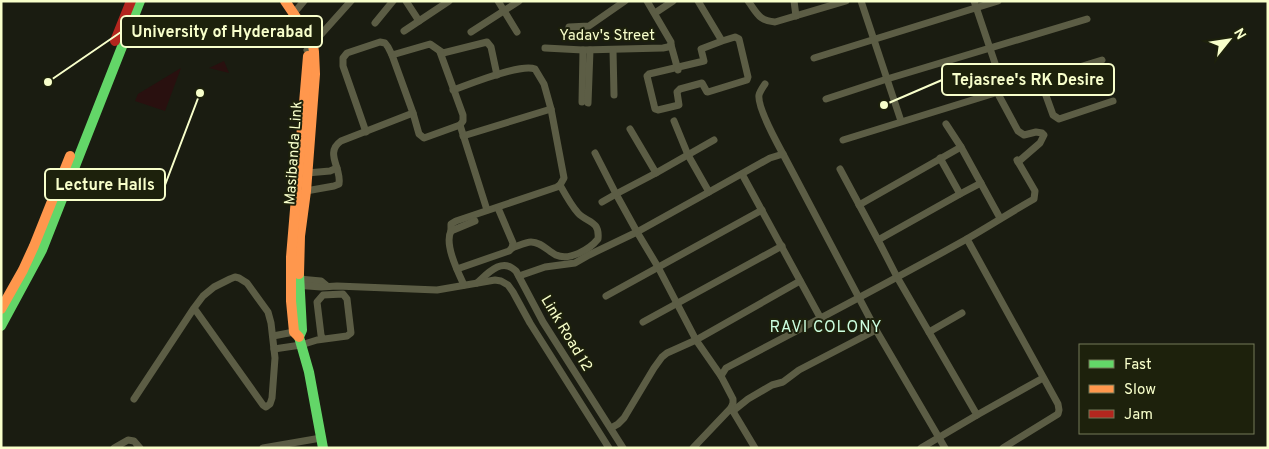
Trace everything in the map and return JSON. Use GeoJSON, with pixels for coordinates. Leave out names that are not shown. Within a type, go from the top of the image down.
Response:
{"type":"FeatureCollection","features":[{"type":"Feature","properties":{"kind":"main road"},"geometry":{"type":"LineString","coordinates":[[1,309],[23,270],[42,229],[131,1]]}},
{"type":"Feature","properties":{"kind":"main road"},"geometry":{"type":"LineString","coordinates":[[1,326],[42,250],[140,1]]}},
{"type":"Feature","properties":{"kind":"main road"},"geometry":{"type":"LineString","coordinates":[[277,1],[310,48]]}},
{"type":"Feature","properties":{"kind":"main road","name":"Masibanda Link"},"geometry":{"type":"LineString","coordinates":[[285,1],[304,29],[310,48],[314,52],[310,82],[306,191],[296,283],[302,330],[298,338]]}},
{"type":"Feature","properties":{"kind":"main road"},"geometry":{"type":"LineString","coordinates":[[310,82],[292,234],[298,338],[306,357],[322,443]]}},
{"type":"Feature","properties":{"kind":"street"},"geometry":{"type":"LineString","coordinates":[[294,13],[304,1]]}},
{"type":"Feature","properties":{"kind":"street"},"geometry":{"type":"LineString","coordinates":[[310,48],[351,1]]}},
{"type":"Feature","properties":{"kind":"street"},"geometry":{"type":"LineString","coordinates":[[375,23],[393,1]]}},
{"type":"Feature","properties":{"kind":"street"},"geometry":{"type":"LineString","coordinates":[[406,1],[419,21]]}},
{"type":"Feature","properties":{"kind":"street"},"geometry":{"type":"LineString","coordinates":[[404,31],[449,1]]}},
{"type":"Feature","properties":{"kind":"street"},"geometry":{"type":"LineString","coordinates":[[498,1],[517,32]]}},
{"type":"Feature","properties":{"kind":"street"},"geometry":{"type":"LineString","coordinates":[[471,32],[519,1]]}},
{"type":"Feature","properties":{"kind":"street"},"geometry":{"type":"LineString","coordinates":[[569,27],[588,26],[625,1]]}},
{"type":"Feature","properties":{"kind":"street"},"geometry":{"type":"LineString","coordinates":[[648,1],[672,42],[670,46],[678,69]]}},
{"type":"Feature","properties":{"kind":"street"},"geometry":{"type":"LineString","coordinates":[[655,13],[673,1]]}},
{"type":"Feature","properties":{"kind":"street"},"geometry":{"type":"LineString","coordinates":[[698,1],[722,41]]}},
{"type":"Feature","properties":{"kind":"street"},"geometry":{"type":"LineString","coordinates":[[794,1],[796,16]]}},
{"type":"Feature","properties":{"kind":"street"},"geometry":{"type":"LineString","coordinates":[[751,3],[760,17],[775,22],[846,1]]}},
{"type":"Feature","properties":{"kind":"street"},"geometry":{"type":"LineString","coordinates":[[861,1],[901,121]]}},
{"type":"Feature","properties":{"kind":"street"},"geometry":{"type":"LineString","coordinates":[[814,58],[874,40],[975,5],[998,1]]}},
{"type":"Feature","properties":{"kind":"street"},"geometry":{"type":"LineString","coordinates":[[721,376],[726,368],[821,319],[967,239],[1034,199],[1035,191],[1018,161],[1040,143],[1044,135],[1039,132],[1024,135],[1018,131],[1001,91],[990,48],[975,5]]}},
{"type":"Feature","properties":{"kind":"street"},"geometry":{"type":"LineString","coordinates":[[826,99],[1087,19]]}},
{"type":"Feature","properties":{"kind":"street"},"geometry":{"type":"LineString","coordinates":[[735,37],[739,39],[747,80],[708,92],[702,83],[680,89],[677,92],[679,105],[655,109],[648,76],[651,73],[678,69],[704,61],[701,49],[722,41],[735,37]]}},
{"type":"Feature","properties":{"kind":"street"},"geometry":{"type":"LineString","coordinates":[[366,132],[343,66],[343,58],[347,53],[380,42],[385,43],[392,55],[419,134],[424,138],[460,124],[463,121],[463,115],[440,52],[434,46],[430,44],[392,55]]}},
{"type":"Feature","properties":{"kind":"street"},"geometry":{"type":"LineString","coordinates":[[440,52],[443,53],[487,42],[491,47],[497,75]]}},
{"type":"Feature","properties":{"kind":"street","name":"Yadav's Street"},"geometry":{"type":"LineString","coordinates":[[545,48],[613,50],[663,48],[670,46]]}},
{"type":"Feature","properties":{"kind":"street"},"geometry":{"type":"LineString","coordinates":[[585,102],[586,50]]}},
{"type":"Feature","properties":{"kind":"street"},"geometry":{"type":"LineString","coordinates":[[613,50],[614,95]]}},
{"type":"Feature","properties":{"kind":"street"},"geometry":{"type":"LineString","coordinates":[[843,140],[1102,60]]}},
{"type":"Feature","properties":{"kind":"street"},"geometry":{"type":"LineString","coordinates":[[453,90],[524,68],[531,67],[535,69],[544,84],[551,109],[564,178],[560,186],[453,222],[450,227],[448,243],[464,285]]}},
{"type":"Feature","properties":{"kind":"street"},"geometry":{"type":"LineString","coordinates":[[1040,79],[1053,115],[1059,119],[1113,101]]}},
{"type":"Feature","properties":{"kind":"street"},"geometry":{"type":"LineString","coordinates":[[764,84],[759,95],[759,102],[783,154],[876,330],[945,448]]}},
{"type":"Feature","properties":{"kind":"street"},"geometry":{"type":"LineString","coordinates":[[463,136],[551,109]]}},
{"type":"Feature","properties":{"kind":"street"},"geometry":{"type":"LineString","coordinates":[[306,191],[339,184],[340,177],[333,152],[336,144],[413,113]]}},
{"type":"Feature","properties":{"kind":"street"},"geometry":{"type":"LineString","coordinates":[[674,121],[688,155],[709,192]]}},
{"type":"Feature","properties":{"kind":"street"},"geometry":{"type":"LineString","coordinates":[[460,124],[487,210]]}},
{"type":"Feature","properties":{"kind":"street"},"geometry":{"type":"LineString","coordinates":[[946,124],[961,147],[1000,218]]}},
{"type":"Feature","properties":{"kind":"street"},"geometry":{"type":"LineString","coordinates":[[630,129],[656,173]]}},
{"type":"Feature","properties":{"kind":"street"},"geometry":{"type":"LineString","coordinates":[[602,202],[714,140]]}},
{"type":"Feature","properties":{"kind":"street"},"geometry":{"type":"LineString","coordinates":[[858,205],[961,147]]}},
{"type":"Feature","properties":{"kind":"street"},"geometry":{"type":"LineString","coordinates":[[595,154],[696,340],[721,376],[733,399],[732,410],[755,448]]}},
{"type":"Feature","properties":{"kind":"street"},"geometry":{"type":"LineString","coordinates":[[519,276],[548,267],[575,264],[770,158],[783,154]]}},
{"type":"Feature","properties":{"kind":"street"},"geometry":{"type":"LineString","coordinates":[[940,158],[960,194]]}},
{"type":"Feature","properties":{"kind":"street"},"geometry":{"type":"LineString","coordinates":[[307,173],[330,171],[337,168]]}},
{"type":"Feature","properties":{"kind":"street"},"geometry":{"type":"LineString","coordinates":[[840,169],[897,277],[977,415]]}},
{"type":"Feature","properties":{"kind":"street"},"geometry":{"type":"LineString","coordinates":[[742,174],[821,319]]}},
{"type":"Feature","properties":{"kind":"street"},"geometry":{"type":"LineString","coordinates":[[878,240],[980,183]]}},
{"type":"Feature","properties":{"kind":"street"},"geometry":{"type":"LineString","coordinates":[[457,269],[530,242],[539,244],[558,256],[570,256],[587,249],[595,243],[598,240],[597,228],[578,213],[560,186]]}},
{"type":"Feature","properties":{"kind":"street"},"geometry":{"type":"LineString","coordinates":[[498,208],[513,244],[512,248]]}},
{"type":"Feature","properties":{"kind":"street"},"geometry":{"type":"LineString","coordinates":[[606,296],[762,210]]}},
{"type":"Feature","properties":{"kind":"street"},"geometry":{"type":"LineString","coordinates":[[451,231],[476,221]]}},
{"type":"Feature","properties":{"kind":"street"},"geometry":{"type":"LineString","coordinates":[[967,239],[1058,404],[1058,414],[1003,448]]}},
{"type":"Feature","properties":{"kind":"street"},"geometry":{"type":"LineString","coordinates":[[643,322],[782,246]]}},
{"type":"Feature","properties":{"kind":"street"},"geometry":{"type":"LineString","coordinates":[[548,267],[550,252]]}},
{"type":"Feature","properties":{"kind":"street"},"geometry":{"type":"LineString","coordinates":[[559,266],[561,256]]}},
{"type":"Feature","properties":{"kind":"street","name":"Link Road 12"},"geometry":{"type":"LineString","coordinates":[[476,283],[498,266],[512,266],[543,322],[623,448]]}},
{"type":"Feature","properties":{"kind":"street"},"geometry":{"type":"LineString","coordinates":[[134,399],[194,308],[203,296],[230,278],[235,277],[247,283],[268,312],[275,358],[270,404],[266,407],[263,405],[194,308]]}},
{"type":"Feature","properties":{"kind":"street","name":"Link Road 12"},"geometry":{"type":"LineString","coordinates":[[296,283],[321,281],[327,286],[437,290],[495,280],[501,281],[508,285],[513,292],[535,331],[609,448]]}},
{"type":"Feature","properties":{"kind":"street"},"geometry":{"type":"LineString","coordinates":[[610,428],[624,418],[662,357],[696,340],[800,281]]}},
{"type":"Feature","properties":{"kind":"street"},"geometry":{"type":"LineString","coordinates":[[272,336],[323,339],[346,336],[351,333],[347,299],[343,294],[323,296],[318,302],[323,339]]}},
{"type":"Feature","properties":{"kind":"street"},"geometry":{"type":"LineString","coordinates":[[929,332],[962,313]]}},
{"type":"Feature","properties":{"kind":"street"},"geometry":{"type":"LineString","coordinates":[[693,448],[732,410],[772,385],[783,382],[799,370],[876,330]]}},
{"type":"Feature","properties":{"kind":"street"},"geometry":{"type":"LineString","coordinates":[[274,349],[298,338]]}},
{"type":"Feature","properties":{"kind":"street"},"geometry":{"type":"LineString","coordinates":[[921,448],[1043,378]]}},
{"type":"Feature","properties":{"kind":"street"},"geometry":{"type":"LineString","coordinates":[[114,448],[128,440],[134,441],[140,448]]}},
{"type":"Feature","properties":{"kind":"street"},"geometry":{"type":"LineString","coordinates":[[262,448],[322,443]]}},
{"type":"Feature","properties":{"kind":"shaded area"},"geometry":{"type":"Polygon","coordinates":[[[224,61],[229,73],[209,68],[224,61]]]}},
{"type":"Feature","properties":{"kind":"shaded area"},"geometry":{"type":"Polygon","coordinates":[[[181,68],[165,111],[135,101],[138,94],[181,68]]]}},
{"type":"Feature","properties":{"kind":"traffic: fast"},"geometry":{"type":"LineString","coordinates":[[1,326],[42,250],[140,1]]}},
{"type":"Feature","properties":{"kind":"traffic: fast"},"geometry":{"type":"LineString","coordinates":[[299,274],[302,330],[299,337],[309,372],[323,448]]}},
{"type":"Feature","properties":{"kind":"traffic: slow"},"geometry":{"type":"LineString","coordinates":[[285,1],[304,29],[313,45],[314,52],[315,74],[306,191],[300,236],[299,274]]}},
{"type":"Feature","properties":{"kind":"traffic: slow"},"geometry":{"type":"LineString","coordinates":[[299,337],[294,332],[291,301],[291,257],[308,56]]}},
{"type":"Feature","properties":{"kind":"traffic: slow"},"geometry":{"type":"LineString","coordinates":[[1,309],[34,246],[70,156]]}},
{"type":"Feature","properties":{"kind":"traffic: jam"},"geometry":{"type":"LineString","coordinates":[[115,41],[131,1]]}},
{"type":"Feature","properties":{"kind":"place","name":"University of Hyderabad"},"geometry":{"type":"Point","coordinates":[48,82]}},
{"type":"Feature","properties":{"kind":"place","name":"Lecture Halls"},"geometry":{"type":"Point","coordinates":[200,93]}},
{"type":"Feature","properties":{"kind":"place","name":"Tejasree's RK Desire"},"geometry":{"type":"Point","coordinates":[884,105]}},
{"type":"Feature","properties":{"kind":"district","name":"RAVI COLONY"},"geometry":{"type":"Point","coordinates":[826,326]}}]}
